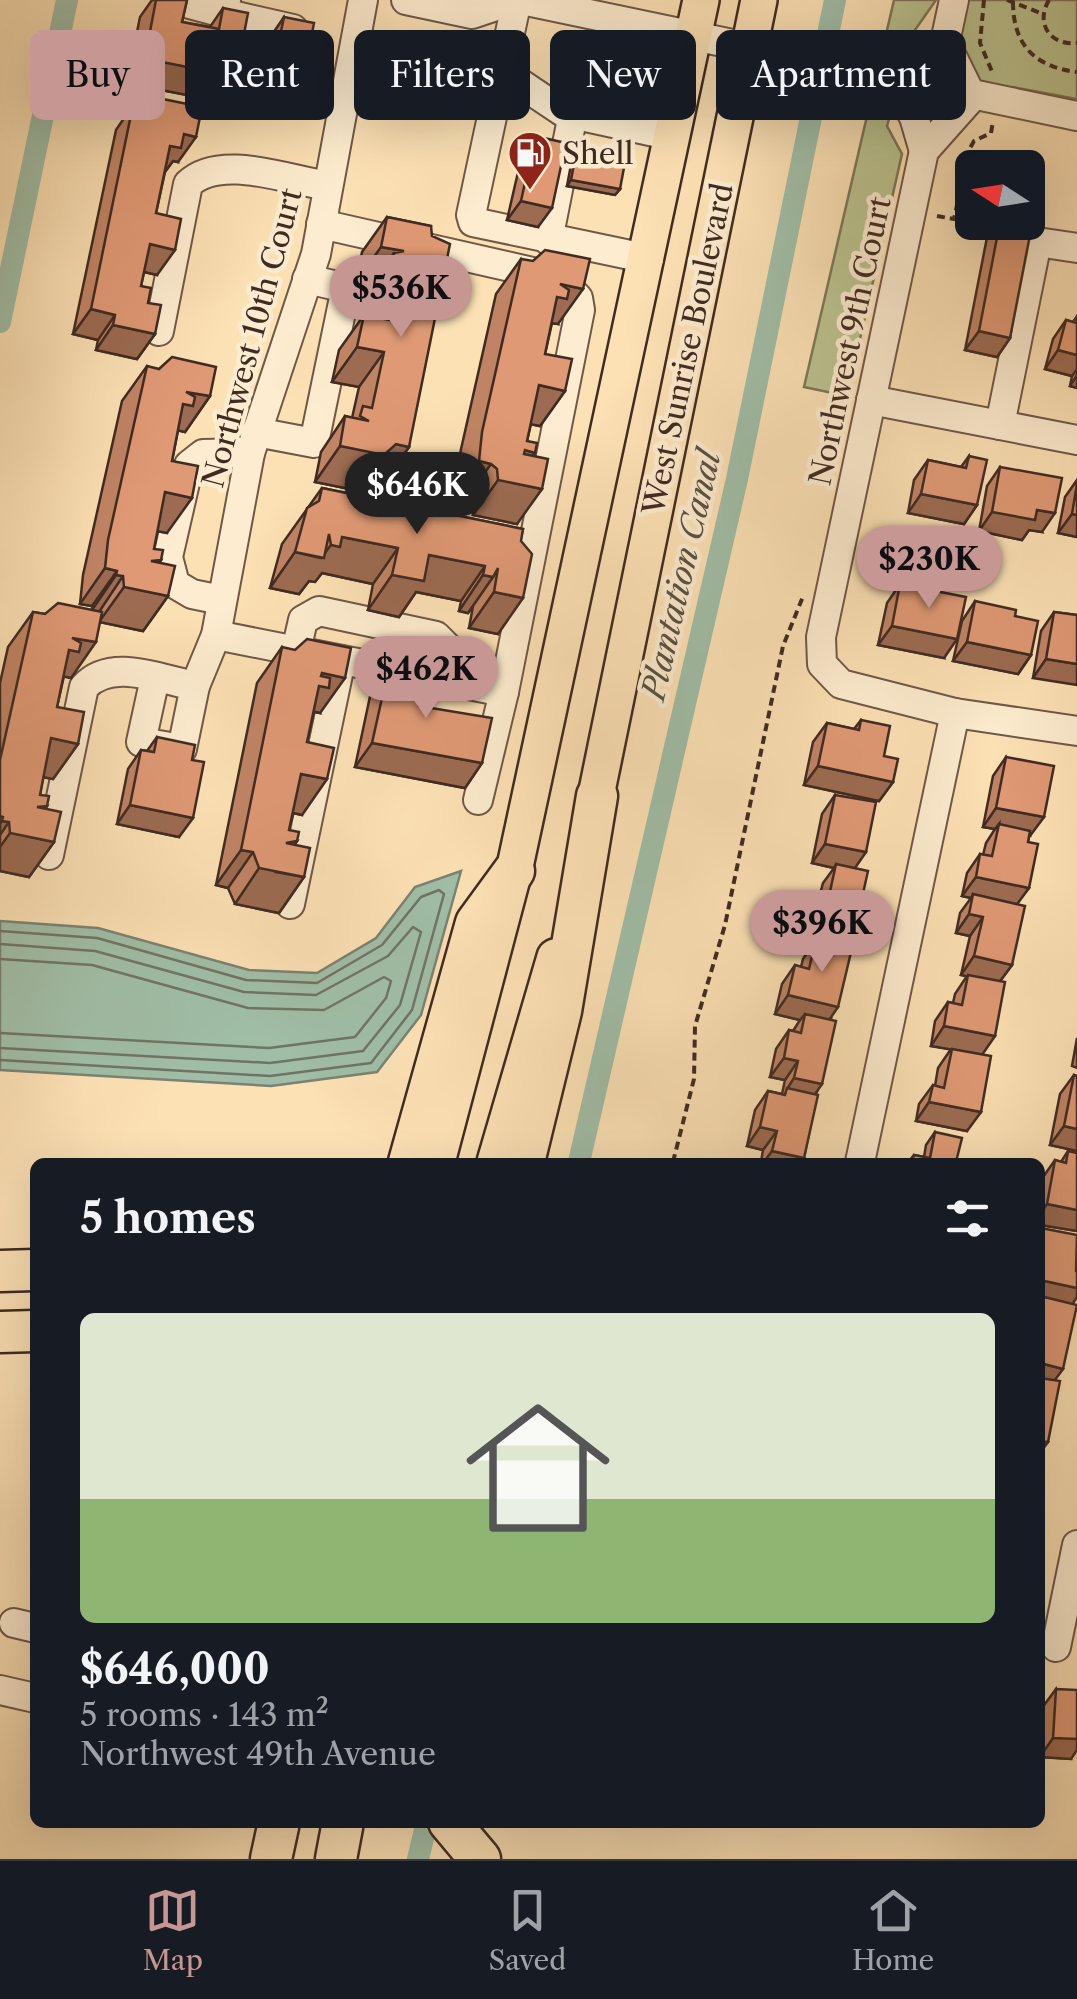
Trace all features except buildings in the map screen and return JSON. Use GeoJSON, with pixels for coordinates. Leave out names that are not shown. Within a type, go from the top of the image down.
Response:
{"type":"FeatureCollection","features":[{"type":"Feature","properties":{"kind":"highway"},"geometry":{"type":"LineString","coordinates":[[525,1158],[561,1011],[596,796]]}},
{"type":"Feature","properties":{"kind":"highway"},"geometry":{"type":"LineString","coordinates":[[410,1158],[476,923],[514,871]]}},
{"type":"Feature","properties":{"kind":"highway"},"geometry":{"type":"LineString","coordinates":[[0,1271],[30,1270]]}},
{"type":"Feature","properties":{"kind":"highway"},"geometry":{"type":"LineString","coordinates":[[0,1332],[30,1331]]}},
{"type":"Feature","properties":{"kind":"highway"},"geometry":{"type":"LineString","coordinates":[[271,1859],[277,1828]]}},
{"type":"Feature","properties":{"kind":"highway"},"geometry":{"type":"LineString","coordinates":[[336,1859],[342,1828]]}},
{"type":"Feature","properties":{"kind":"highway"},"geometry":{"type":"LineString","coordinates":[[454,1828],[480,1859]]}},
{"type":"Feature","properties":{"kind":"main road","name":"West Sunrise Boulevard"},"geometry":{"type":"LineString","coordinates":[[695,30],[701,0]]}},
{"type":"Feature","properties":{"kind":"main road","name":"West Sunrise Boulevard"},"geometry":{"type":"LineString","coordinates":[[754,30],[759,0]]}},
{"type":"Feature","properties":{"kind":"main road","name":"West Sunrise Boulevard"},"geometry":{"type":"LineString","coordinates":[[437,1158],[514,871],[677,120]]}},
{"type":"Feature","properties":{"kind":"main road","name":"West Sunrise Boulevard"},"geometry":{"type":"LineString","coordinates":[[496,1158],[562,934],[596,796],[736,120]]}},
{"type":"Feature","properties":{"kind":"street"},"geometry":{"type":"LineString","coordinates":[[175,0],[225,6],[293,29]]}},
{"type":"Feature","properties":{"kind":"street","name":"Northwest 10th Court"},"geometry":{"type":"LineString","coordinates":[[155,678],[141,742],[182,749],[196,686],[216,635],[253,443],[321,224],[362,0]]}},
{"type":"Feature","properties":{"kind":"street"},"geometry":{"type":"LineString","coordinates":[[406,0],[472,14],[518,0],[669,30]]}},
{"type":"Feature","properties":{"kind":"street"},"geometry":{"type":"LineString","coordinates":[[511,30],[518,0]]}},
{"type":"Feature","properties":{"kind":"street"},"geometry":{"type":"LineString","coordinates":[[948,30],[954,0]]}},
{"type":"Feature","properties":{"kind":"street"},"geometry":{"type":"LineString","coordinates":[[966,85],[972,97]]}},
{"type":"Feature","properties":{"kind":"street"},"geometry":{"type":"LineString","coordinates":[[966,96],[1077,116]]}},
{"type":"Feature","properties":{"kind":"street","name":"Northwest 9th Court"},"geometry":{"type":"LineString","coordinates":[[955,712],[841,684],[822,664],[820,637],[924,151],[972,97]]}},
{"type":"Feature","properties":{"kind":"street"},"geometry":{"type":"LineString","coordinates":[[491,120],[471,214],[480,227],[648,259]]}},
{"type":"Feature","properties":{"kind":"street"},"geometry":{"type":"LineString","coordinates":[[548,240],[573,120]]}},
{"type":"Feature","properties":{"kind":"street"},"geometry":{"type":"LineString","coordinates":[[601,120],[674,136]]}},
{"type":"Feature","properties":{"kind":"street"},"geometry":{"type":"LineString","coordinates":[[915,120],[924,151]]}},
{"type":"Feature","properties":{"kind":"street"},"geometry":{"type":"LineString","coordinates":[[159,331],[188,184],[202,171],[221,168],[328,186]]}},
{"type":"Feature","properties":{"kind":"street"},"geometry":{"type":"LineString","coordinates":[[321,224],[560,278],[578,298],[580,310],[504,692],[478,800]]}},
{"type":"Feature","properties":{"kind":"street"},"geometry":{"type":"LineString","coordinates":[[1000,425],[1038,242],[1077,248]]}},
{"type":"Feature","properties":{"kind":"street"},"geometry":{"type":"LineString","coordinates":[[221,600],[192,594],[175,584],[168,557],[190,465],[203,454],[253,443],[314,442],[346,288],[307,279]]}},
{"type":"Feature","properties":{"kind":"street"},"geometry":{"type":"LineString","coordinates":[[871,400],[1077,440]]}},
{"type":"Feature","properties":{"kind":"street"},"geometry":{"type":"LineString","coordinates":[[296,651],[303,620],[319,611],[436,636],[449,649],[442,680]]}},
{"type":"Feature","properties":{"kind":"street"},"geometry":{"type":"LineString","coordinates":[[216,635],[504,692]]}},
{"type":"Feature","properties":{"kind":"street"},"geometry":{"type":"LineString","coordinates":[[290,904],[341,660]]}},
{"type":"Feature","properties":{"kind":"street"},"geometry":{"type":"LineString","coordinates":[[50,855],[84,687],[98,672],[114,670],[196,686]]}},
{"type":"Feature","properties":{"kind":"street"},"geometry":{"type":"LineString","coordinates":[[861,1158],[955,712],[1077,732]]}},
{"type":"Feature","properties":{"kind":"street"},"geometry":{"type":"LineString","coordinates":[[1058,1648],[1077,1545]]}},
{"type":"Feature","properties":{"kind":"street"},"geometry":{"type":"LineString","coordinates":[[0,1690],[30,1697]]}},
{"type":"Feature","properties":{"kind":"path"},"geometry":{"type":"LineString","coordinates":[[1049,0],[1043,14],[1052,38],[1077,43]]}},
{"type":"Feature","properties":{"kind":"path"},"geometry":{"type":"LineString","coordinates":[[1043,14],[1010,1],[1013,23],[1031,56],[1053,69],[1077,72]]}},
{"type":"Feature","properties":{"kind":"path"},"geometry":{"type":"LineString","coordinates":[[674,1158],[694,1080],[695,1026],[726,926],[783,646],[805,592]]}},
{"type":"Feature","properties":{"kind":"shaded area"},"geometry":{"type":"Polygon","coordinates":[[[894,0],[936,0],[915,30],[887,30],[894,0]]]}},
{"type":"Feature","properties":{"kind":"shaded area"},"geometry":{"type":"Polygon","coordinates":[[[966,0],[1077,0],[1077,99],[1012,87],[996,101],[967,66],[966,30],[961,30],[966,0]]]}},
{"type":"Feature","properties":{"kind":"shaded area"},"geometry":{"type":"Polygon","coordinates":[[[866,120],[889,120],[887,126],[902,154],[847,396],[804,387],[866,120]]]}},
{"type":"Feature","properties":{"kind":"water"},"geometry":{"type":"Polygon","coordinates":[[[461,871],[421,1015],[377,1072],[271,1086],[0,1070],[0,921],[98,928],[249,970],[317,973],[376,938],[415,887],[461,871]]]}},
{"type":"Feature","properties":{"kind":"waterway"},"geometry":{"type":"LineString","coordinates":[[0,322],[67,0]]}},
{"type":"Feature","properties":{"kind":"waterway","name":"Plantation Canal"},"geometry":{"type":"LineString","coordinates":[[580,1158],[737,479],[835,0]]}},
{"type":"Feature","properties":{"kind":"waterway","name":"Plantation Canal"},"geometry":{"type":"LineString","coordinates":[[418,1859],[426,1828]]}},
{"type":"Feature","properties":{"kind":"place","name":"Shell"},"geometry":{"type":"Point","coordinates":[530,191]}}]}
